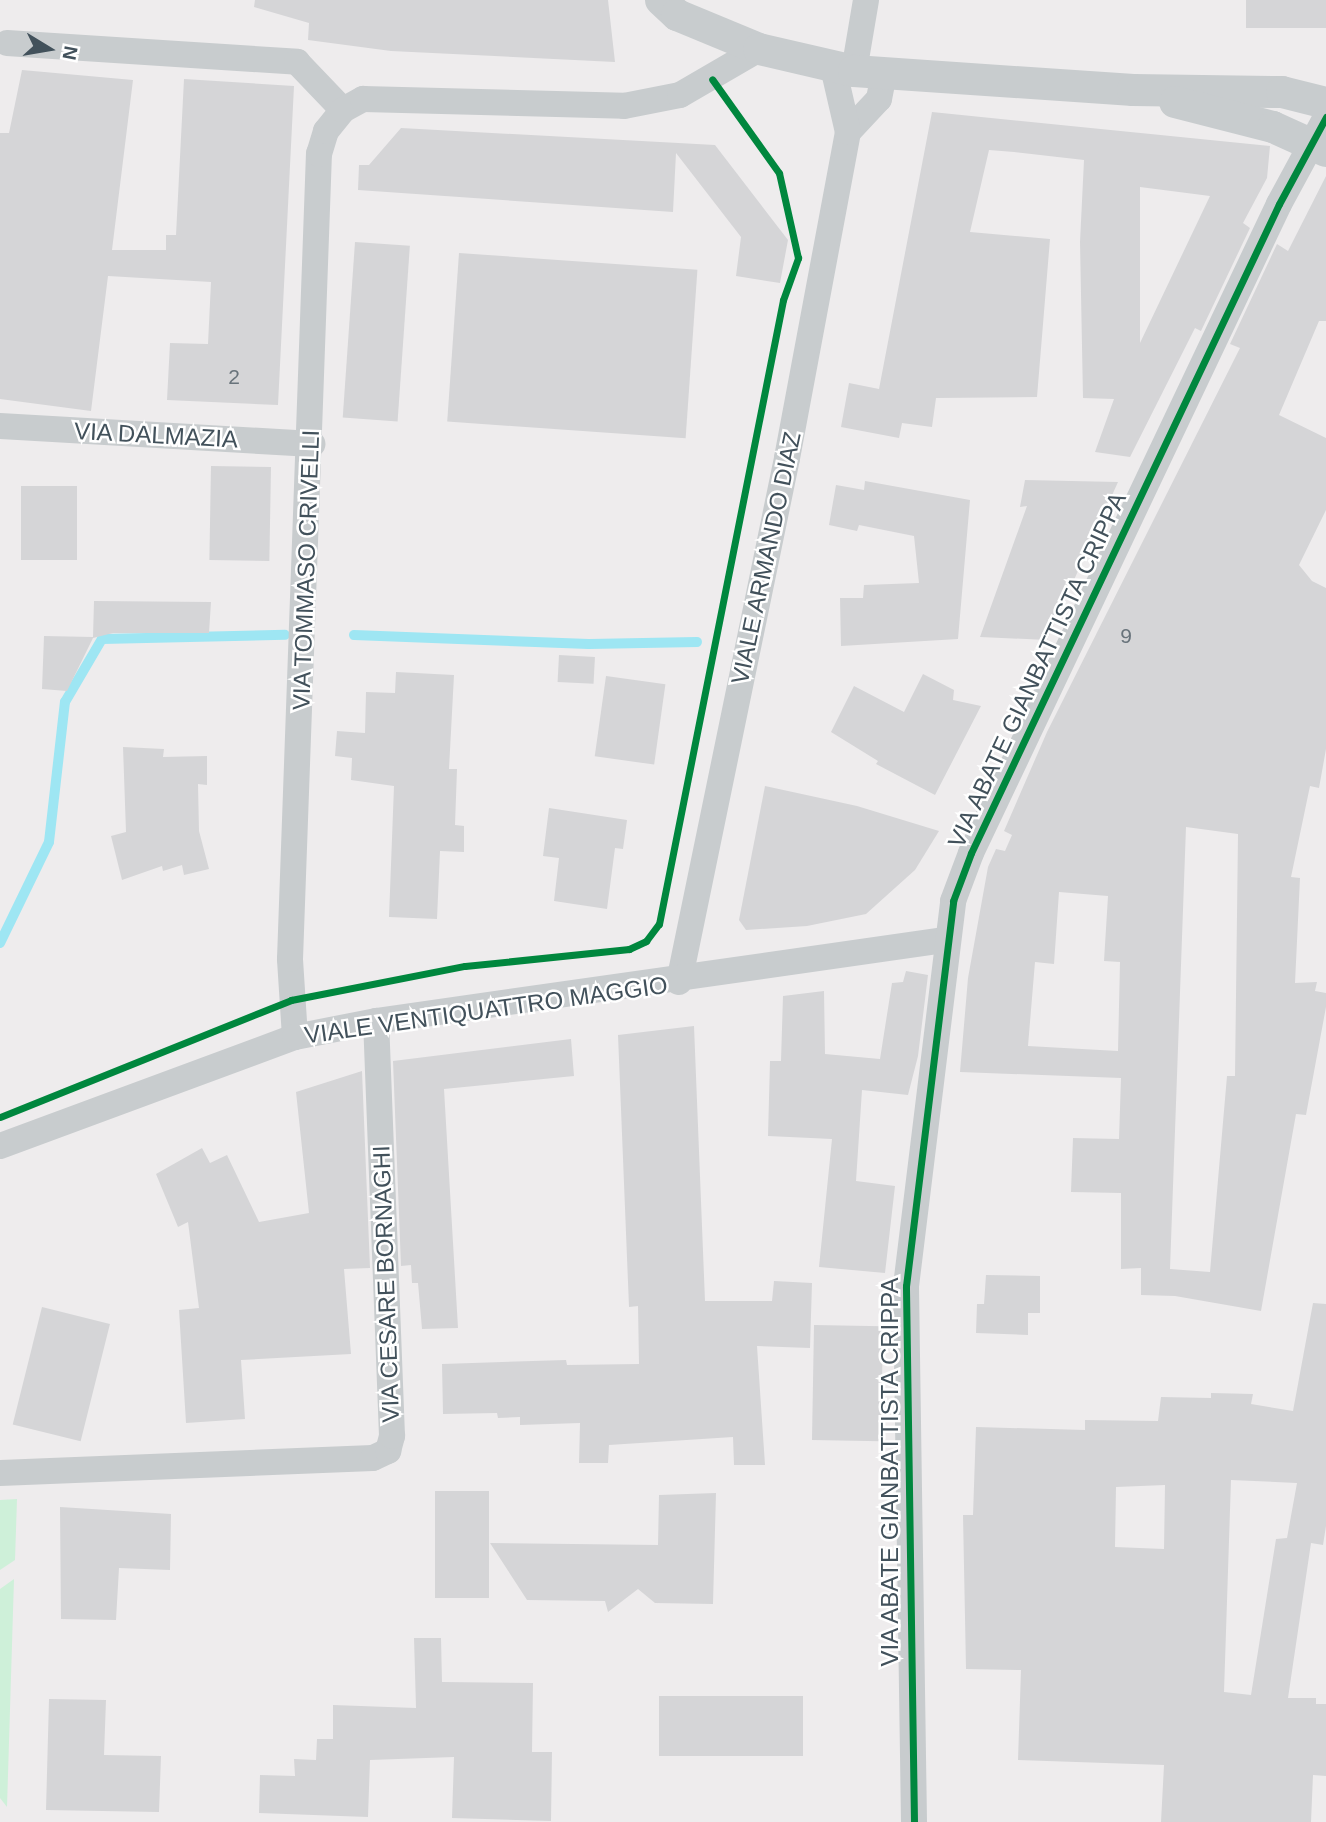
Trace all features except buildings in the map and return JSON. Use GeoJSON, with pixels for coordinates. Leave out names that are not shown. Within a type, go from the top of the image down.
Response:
{"type":"FeatureCollection","features":[{"type":"Feature","properties":{"kind":"street"},"geometry":{"type":"LineString","coordinates":[[661,0],[677,15],[759,49],[857,71],[1133,90],[1282,92],[1326,103]]}},
{"type":"Feature","properties":{"kind":"street"},"geometry":{"type":"LineString","coordinates":[[848,132],[879,99],[857,71],[866,0]]}},
{"type":"Feature","properties":{"kind":"street"},"geometry":{"type":"LineString","coordinates":[[6,43],[297,62],[343,110],[362,99],[624,106],[680,95],[737,66],[759,49]]}},
{"type":"Feature","properties":{"kind":"street","name":"VIALE ARMANDO DIAZ"},"geometry":{"type":"LineString","coordinates":[[679,982],[788,458],[857,71]]}},
{"type":"Feature","properties":{"kind":"street"},"geometry":{"type":"LineString","coordinates":[[1133,90],[1321,136]]}},
{"type":"Feature","properties":{"kind":"street","name":"VIA TOMMASO CRIVELLI"},"geometry":{"type":"LineString","coordinates":[[295,1037],[290,959],[312,444],[319,153],[326,131],[343,110]]}},
{"type":"Feature","properties":{"kind":"street","name":"VIA ABATE GIANBATTISTA CRIPPA"},"geometry":{"type":"LineString","coordinates":[[914,1822],[906,1286],[945,940],[971,853],[1321,136]]}},
{"type":"Feature","properties":{"kind":"street","name":"VIA DALMAZIA"},"geometry":{"type":"LineString","coordinates":[[0,426],[312,444]]}},
{"type":"Feature","properties":{"kind":"street","name":"VIALE VENTIQUATTRO MAGGIO"},"geometry":{"type":"LineString","coordinates":[[1,1150],[295,1037],[376,1021],[679,982],[945,940]]}},
{"type":"Feature","properties":{"kind":"street","name":"VIA CESARE BORNAGHI"},"geometry":{"type":"LineString","coordinates":[[0,1474],[373,1458],[388,1451],[392,1436],[376,1021]]}},
{"type":"Feature","properties":{"kind":"green space"},"geometry":{"type":"Polygon","coordinates":[[[17,1499],[15,1560],[0,1570],[0,1500],[17,1499]]]}},
{"type":"Feature","properties":{"kind":"green space"},"geometry":{"type":"Polygon","coordinates":[[[14,1579],[7,1807],[0,1798],[0,1589],[14,1579]]]}},
{"type":"Feature","properties":{"kind":"waterway"},"geometry":{"type":"LineString","coordinates":[[0,943],[49,842],[65,702],[102,639],[285,635]]}},
{"type":"Feature","properties":{"kind":"waterway"},"geometry":{"type":"LineString","coordinates":[[354,635],[589,644],[697,642]]}},
{"type":"Feature","properties":{"kind":"cycle path"},"geometry":{"type":"LineString","coordinates":[[0,1117],[291,1000],[465,966],[629,949],[646,941],[659,924],[783,300],[798,258],[779,173],[712,79]]}},
{"type":"Feature","properties":{"kind":"cycle path"},"geometry":{"type":"LineString","coordinates":[[914,1822],[906,1286],[953,901],[971,853],[1279,204],[1326,117]]}}]}
